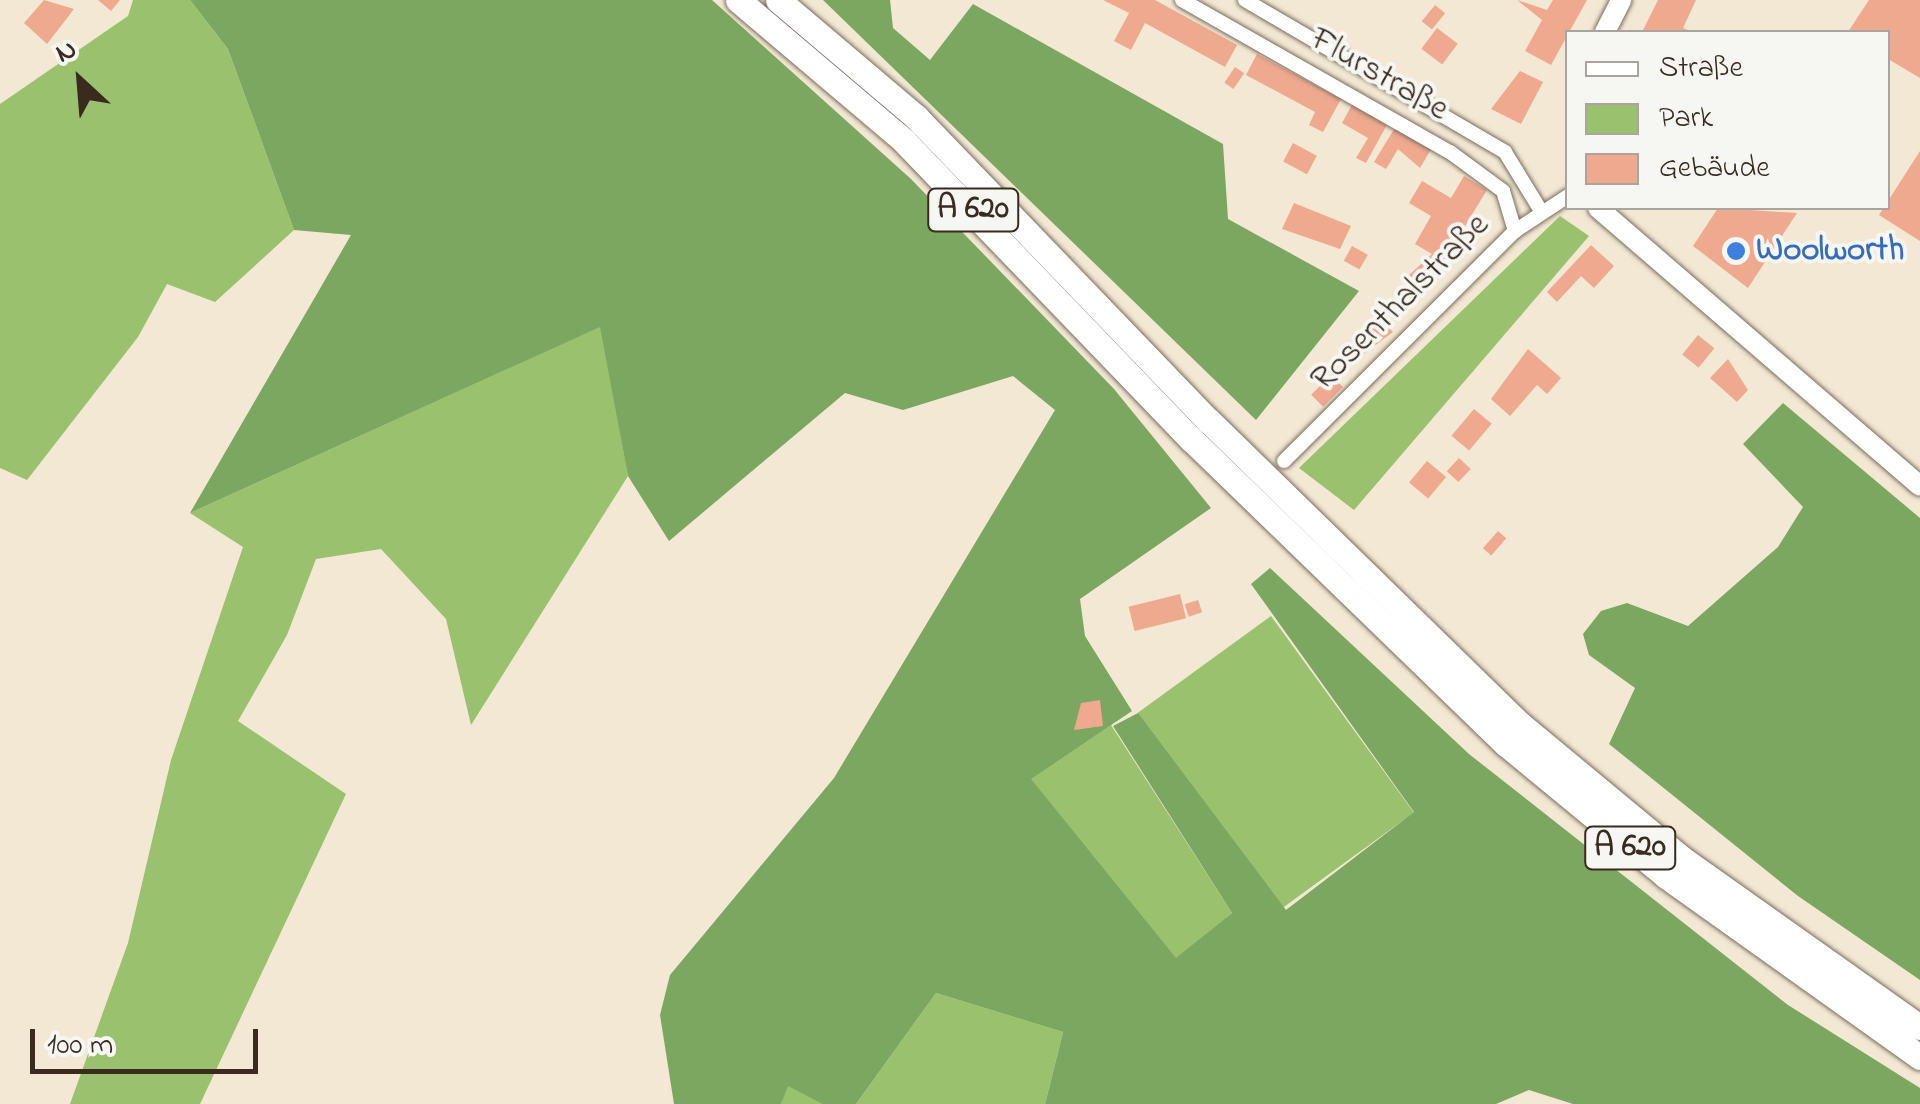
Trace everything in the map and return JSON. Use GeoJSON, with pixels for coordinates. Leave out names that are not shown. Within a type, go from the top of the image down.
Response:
{"type":"FeatureCollection","features":[{"type":"Feature","properties":{"kind":"highway","name":"A 620"},"geometry":{"type":"LineString","coordinates":[[738,0],[904,141],[1614,835],[1920,1058]]}},
{"type":"Feature","properties":{"kind":"highway","name":"A 620"},"geometry":{"type":"LineString","coordinates":[[778,0],[916,118],[1200,430]]}},
{"type":"Feature","properties":{"kind":"highway","name":"A 620"},"geometry":{"type":"LineString","coordinates":[[1372,601],[1681,858],[1920,1027]]}},
{"type":"Feature","properties":{"kind":"main road"},"geometry":{"type":"LineString","coordinates":[[1607,30],[1621,0]]}},
{"type":"Feature","properties":{"kind":"main road"},"geometry":{"type":"LineString","coordinates":[[1600,210],[1920,486]]}},
{"type":"Feature","properties":{"kind":"street","name":"Flurstraße"},"geometry":{"type":"LineString","coordinates":[[1182,0],[1450,152],[1503,191],[1515,231]]}},
{"type":"Feature","properties":{"kind":"street"},"geometry":{"type":"LineString","coordinates":[[1246,0],[1505,152],[1541,211]]}},
{"type":"Feature","properties":{"kind":"street","name":"Rosenthalstraße"},"geometry":{"type":"LineString","coordinates":[[1284,461],[1515,231],[1565,198]]}},
{"type":"Feature","properties":{"kind":"green space"},"geometry":{"type":"Polygon","coordinates":[[[133,0],[190,0],[228,49],[294,230],[215,302],[167,284],[138,337],[27,480],[0,468],[0,104],[128,16],[133,0]]]}},
{"type":"Feature","properties":{"kind":"green space"},"geometry":{"type":"Polygon","coordinates":[[[190,0],[712,0],[911,179],[1114,389],[1211,508],[1080,599],[1085,636],[1132,711],[1031,779],[1176,958],[1232,913],[1113,726],[1138,713],[1286,910],[1414,812],[1251,584],[1270,568],[1469,754],[1788,1005],[1920,1088],[1920,1104],[1573,1104],[1529,1090],[1496,1104],[1045,1104],[1063,1032],[936,993],[856,1104],[822,1104],[788,1086],[781,1104],[674,1104],[660,1015],[670,975],[834,778],[1055,410],[1013,376],[903,410],[845,393],[669,541],[628,476],[600,327],[190,513],[351,235],[294,230],[228,49],[190,0]]]}},
{"type":"Feature","properties":{"kind":"green space"},"geometry":{"type":"Polygon","coordinates":[[[823,0],[890,0],[893,28],[930,60],[973,4],[1223,144],[1228,219],[1359,291],[1256,420],[823,0]]]}},
{"type":"Feature","properties":{"kind":"green space"},"geometry":{"type":"Polygon","coordinates":[[[1560,216],[1589,236],[1354,510],[1299,468],[1560,216]]]}},
{"type":"Feature","properties":{"kind":"green space"},"geometry":{"type":"Polygon","coordinates":[[[601,326],[628,476],[471,725],[446,619],[381,549],[316,559],[287,635],[238,721],[346,794],[200,1104],[70,1104],[128,943],[171,760],[243,547],[190,513],[601,326]]]}},
{"type":"Feature","properties":{"kind":"green space"},"geometry":{"type":"Polygon","coordinates":[[[1783,403],[1920,518],[1920,980],[1798,896],[1609,744],[1635,688],[1589,655],[1583,634],[1601,611],[1627,603],[1688,626],[1778,547],[1803,507],[1743,444],[1783,403]]]}},
{"type":"Feature","properties":{"kind":"green space"},"geometry":{"type":"Polygon","coordinates":[[[1271,616],[1414,813],[1280,910],[1138,713],[1271,616]]]}},
{"type":"Feature","properties":{"kind":"green space"},"geometry":{"type":"Polygon","coordinates":[[[1111,725],[1232,913],[1176,959],[1030,779],[1111,725]]]}},
{"type":"Feature","properties":{"kind":"green space"},"geometry":{"type":"Polygon","coordinates":[[[936,993],[1063,1032],[1045,1104],[856,1104],[936,993]]]}},
{"type":"Feature","properties":{"kind":"green space"},"geometry":{"type":"Polygon","coordinates":[[[787,1085],[822,1104],[781,1104],[787,1085]]]}},
{"type":"Feature","properties":{"kind":"building"},"geometry":{"type":"Polygon","coordinates":[[[44,0],[74,9],[47,44],[24,23],[44,0]]]}},
{"type":"Feature","properties":{"kind":"building"},"geometry":{"type":"Polygon","coordinates":[[[98,0],[120,0],[111,11],[98,0]]]}},
{"type":"Feature","properties":{"kind":"building"},"geometry":{"type":"Polygon","coordinates":[[[1103,0],[1155,0],[1237,45],[1225,67],[1145,23],[1131,50],[1114,41],[1129,13],[1103,0]]]}},
{"type":"Feature","properties":{"kind":"building"},"geometry":{"type":"Polygon","coordinates":[[[1517,0],[1547,10],[1553,0],[1587,0],[1570,30],[1565,30],[1565,40],[1551,65],[1525,51],[1542,20],[1517,0]]]}},
{"type":"Feature","properties":{"kind":"building"},"geometry":{"type":"Polygon","coordinates":[[[1658,0],[1696,0],[1683,28],[1688,30],[1643,30],[1658,0]]]}},
{"type":"Feature","properties":{"kind":"building"},"geometry":{"type":"Polygon","coordinates":[[[1869,0],[1920,0],[1920,78],[1890,60],[1890,30],[1849,30],[1869,0]]]}},
{"type":"Feature","properties":{"kind":"building"},"geometry":{"type":"Polygon","coordinates":[[[1435,5],[1445,13],[1432,30],[1422,21],[1435,5]]]}},
{"type":"Feature","properties":{"kind":"building"},"geometry":{"type":"Polygon","coordinates":[[[1437,28],[1458,44],[1442,64],[1421,49],[1437,28]]]}},
{"type":"Feature","properties":{"kind":"building"},"geometry":{"type":"Polygon","coordinates":[[[1257,54],[1341,99],[1323,132],[1309,125],[1315,112],[1246,75],[1257,54]]]}},
{"type":"Feature","properties":{"kind":"building"},"geometry":{"type":"Polygon","coordinates":[[[1235,67],[1244,73],[1233,89],[1224,83],[1235,67]]]}},
{"type":"Feature","properties":{"kind":"building"},"geometry":{"type":"Polygon","coordinates":[[[1520,71],[1543,82],[1521,124],[1491,109],[1520,71]]]}},
{"type":"Feature","properties":{"kind":"building"},"geometry":{"type":"Polygon","coordinates":[[[1353,103],[1388,123],[1366,163],[1356,158],[1368,138],[1342,123],[1353,103]]]}},
{"type":"Feature","properties":{"kind":"building"},"geometry":{"type":"Polygon","coordinates":[[[1396,126],[1433,146],[1420,168],[1398,149],[1386,169],[1374,162],[1396,126]]]}},
{"type":"Feature","properties":{"kind":"building"},"geometry":{"type":"Polygon","coordinates":[[[1293,143],[1317,156],[1307,174],[1283,162],[1293,143]]]}},
{"type":"Feature","properties":{"kind":"building"},"geometry":{"type":"Polygon","coordinates":[[[1920,151],[1920,241],[1879,215],[1882,210],[1890,210],[1890,198],[1920,151]]]}},
{"type":"Feature","properties":{"kind":"building"},"geometry":{"type":"Polygon","coordinates":[[[1464,176],[1487,190],[1427,288],[1407,277],[1432,254],[1415,244],[1431,216],[1409,203],[1422,181],[1451,198],[1464,176]]]}},
{"type":"Feature","properties":{"kind":"building"},"geometry":{"type":"Polygon","coordinates":[[[1294,203],[1351,226],[1340,249],[1282,229],[1294,203]]]}},
{"type":"Feature","properties":{"kind":"building","name":"Woolworth"},"geometry":{"type":"Polygon","coordinates":[[[1717,210],[1797,213],[1748,288],[1693,246],[1717,210]]]}},
{"type":"Feature","properties":{"kind":"building"},"geometry":{"type":"Polygon","coordinates":[[[1591,245],[1614,266],[1594,288],[1581,276],[1557,302],[1547,292],[1591,245]]]}},
{"type":"Feature","properties":{"kind":"building"},"geometry":{"type":"Polygon","coordinates":[[[1352,246],[1368,255],[1360,270],[1344,261],[1352,246]]]}},
{"type":"Feature","properties":{"kind":"building"},"geometry":{"type":"Polygon","coordinates":[[[1378,318],[1393,332],[1358,358],[1349,349],[1378,318]]]}},
{"type":"Feature","properties":{"kind":"building"},"geometry":{"type":"Polygon","coordinates":[[[1698,335],[1714,348],[1699,368],[1682,354],[1698,335]]]}},
{"type":"Feature","properties":{"kind":"building"},"geometry":{"type":"Polygon","coordinates":[[[1528,349],[1561,378],[1547,394],[1537,385],[1510,416],[1491,399],[1528,349]]]}},
{"type":"Feature","properties":{"kind":"building"},"geometry":{"type":"Polygon","coordinates":[[[1728,359],[1748,390],[1737,402],[1710,378],[1728,359]]]}},
{"type":"Feature","properties":{"kind":"building"},"geometry":{"type":"Polygon","coordinates":[[[1331,375],[1343,387],[1323,407],[1311,395],[1331,375]]]}},
{"type":"Feature","properties":{"kind":"building"},"geometry":{"type":"Polygon","coordinates":[[[1474,409],[1492,424],[1469,451],[1452,436],[1474,409]]]}},
{"type":"Feature","properties":{"kind":"building"},"geometry":{"type":"Polygon","coordinates":[[[1459,458],[1471,469],[1458,482],[1447,471],[1459,458]]]}},
{"type":"Feature","properties":{"kind":"building"},"geometry":{"type":"Polygon","coordinates":[[[1427,461],[1446,477],[1428,499],[1409,482],[1427,461]]]}},
{"type":"Feature","properties":{"kind":"building"},"geometry":{"type":"Polygon","coordinates":[[[1498,531],[1506,538],[1491,556],[1483,548],[1498,531]]]}},
{"type":"Feature","properties":{"kind":"building"},"geometry":{"type":"Polygon","coordinates":[[[1180,594],[1186,618],[1135,631],[1129,607],[1180,594]]]}},
{"type":"Feature","properties":{"kind":"building"},"geometry":{"type":"Polygon","coordinates":[[[1198,600],[1202,612],[1189,617],[1185,604],[1198,600]]]}},
{"type":"Feature","properties":{"kind":"building"},"geometry":{"type":"Polygon","coordinates":[[[1100,700],[1103,726],[1074,730],[1081,703],[1100,700]]]}},
{"type":"Feature","properties":{"kind":"place","name":"Woolworth"},"geometry":{"type":"Point","coordinates":[1736,251]}}]}
